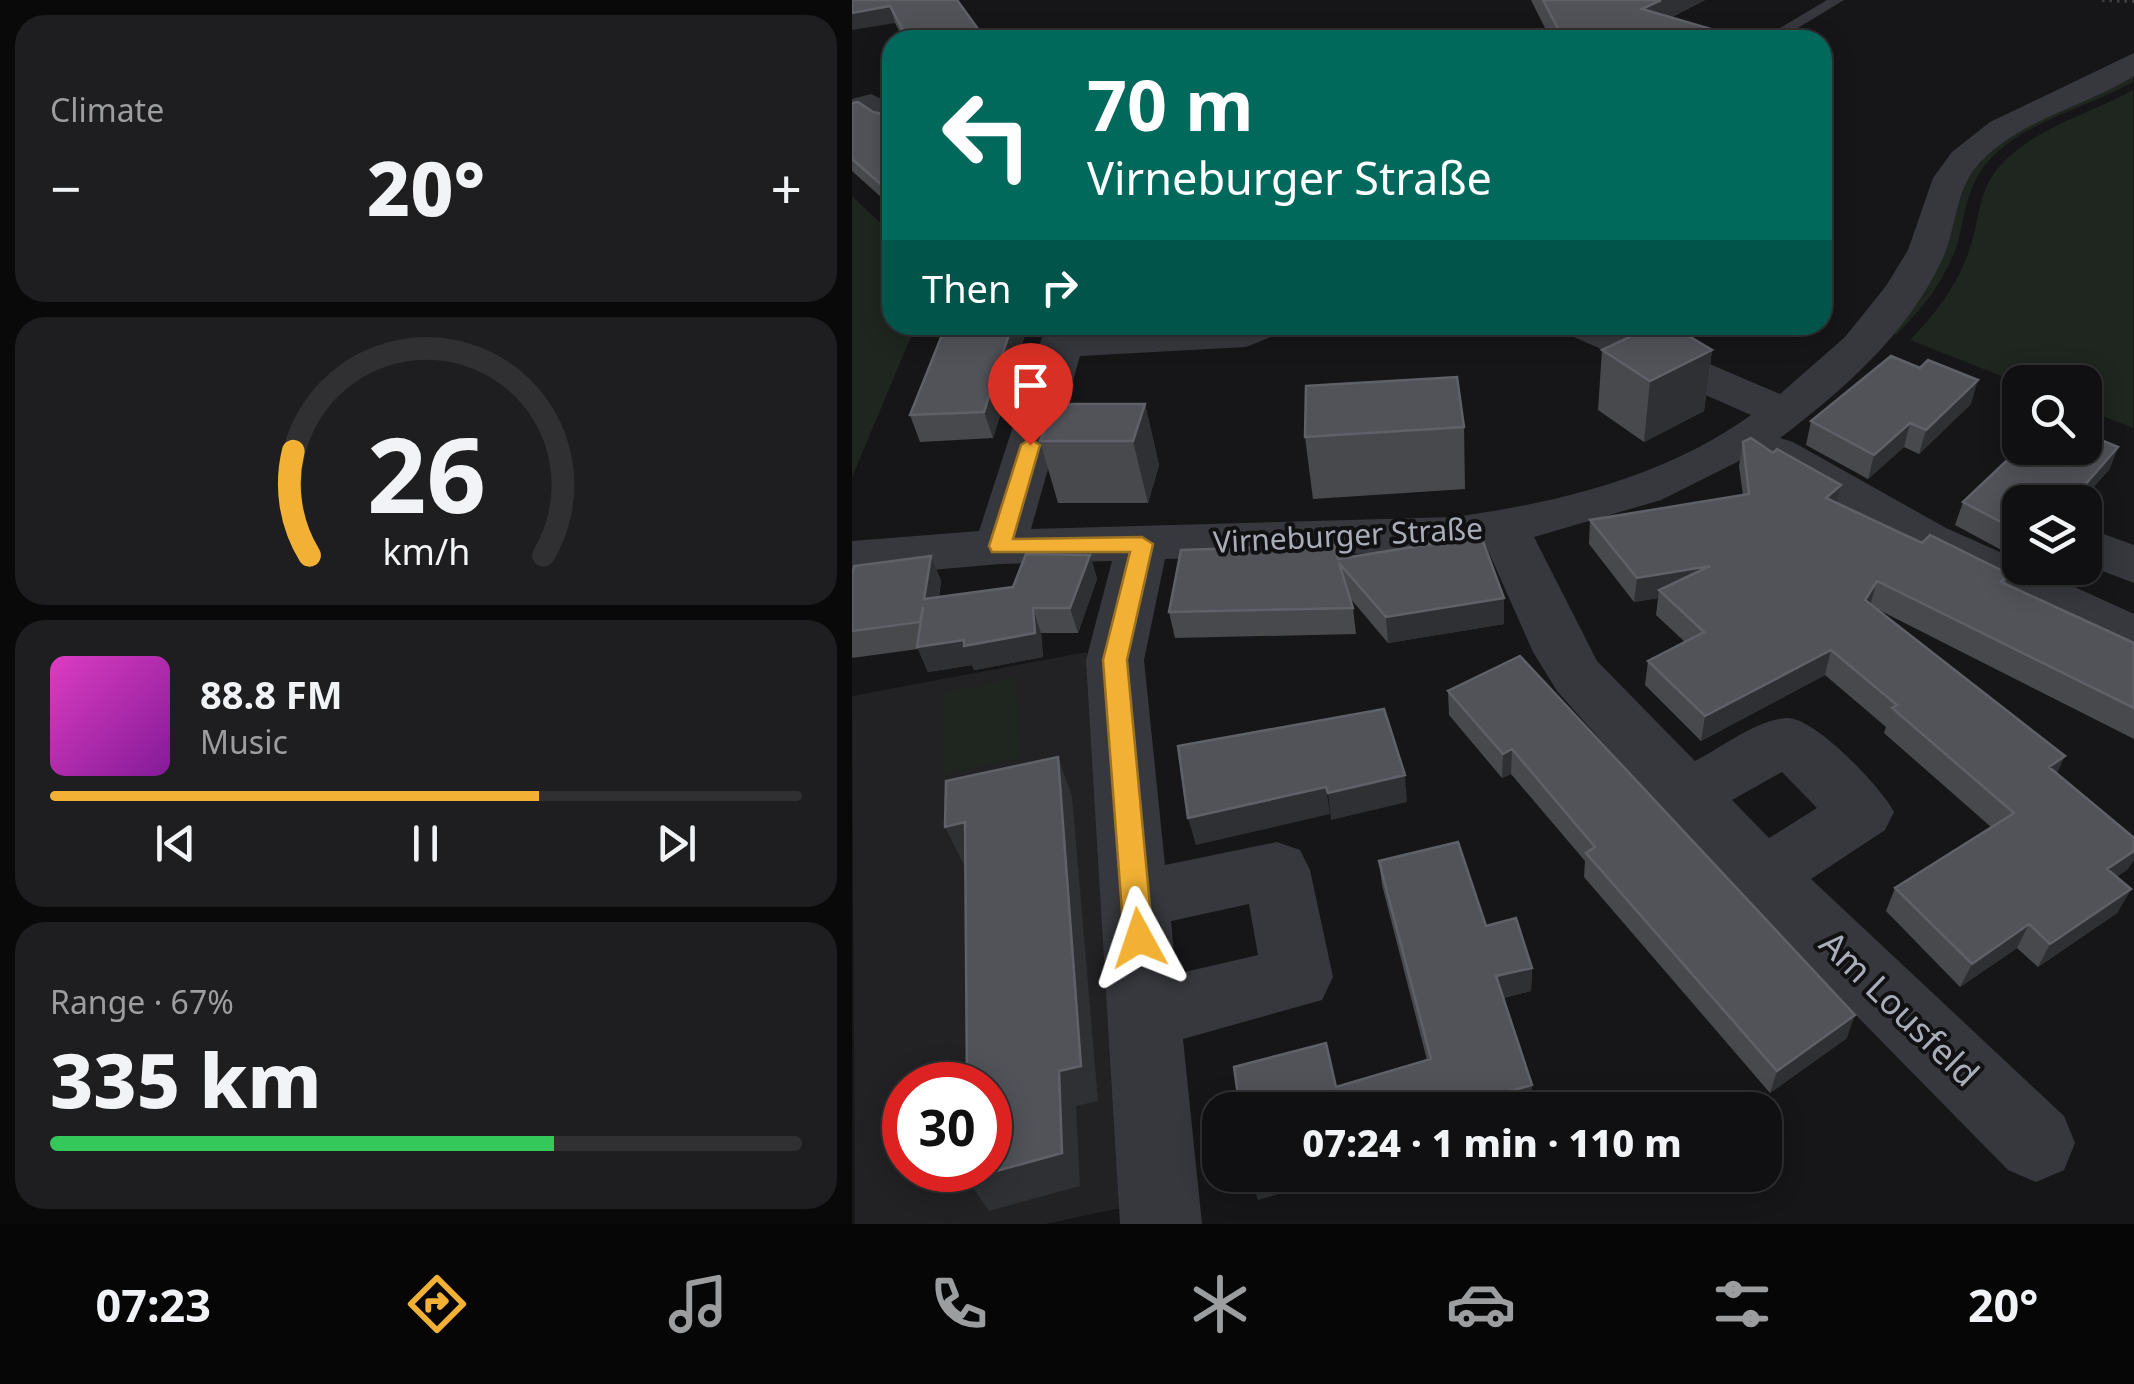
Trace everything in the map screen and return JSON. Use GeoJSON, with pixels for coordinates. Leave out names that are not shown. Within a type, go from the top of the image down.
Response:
{"type":"FeatureCollection","features":[{"type":"Feature","properties":{"kind":"street","name":"Virneburger Straße"},"geometry":{"type":"LineString","coordinates":[[852,559],[1000,546],[1428,536],[1504,528],[1594,507],[1642,490],[1768,425],[1823,383],[1894,306],[1931,242],[1947,183],[1963,160],[1990,137],[2026,116],[2113,76],[2134,62]]}},
{"type":"Feature","properties":{"kind":"street"},"geometry":{"type":"LineString","coordinates":[[852,109],[871,104],[882,113]]}},
{"type":"Feature","properties":{"kind":"street"},"geometry":{"type":"LineString","coordinates":[[852,133],[882,124]]}},
{"type":"Feature","properties":{"kind":"street"},"geometry":{"type":"LineString","coordinates":[[1000,546],[1064,335]]}},
{"type":"Feature","properties":{"kind":"street"},"geometry":{"type":"LineString","coordinates":[[1601,335],[1768,425],[1859,503],[2002,560]]}},
{"type":"Feature","properties":{"kind":"street","name":"Am Lousfeld"},"geometry":{"type":"LineString","coordinates":[[1504,528],[1561,652],[1577,676],[1763,876],[2036,1142]]}},
{"type":"Feature","properties":{"kind":"street"},"geometry":{"type":"LineString","coordinates":[[1142,544],[1115,660],[1161,1224]]}},
{"type":"Feature","properties":{"kind":"street"},"geometry":{"type":"LineString","coordinates":[[2102,552],[2134,565]]}},
{"type":"Feature","properties":{"kind":"street"},"geometry":{"type":"LineString","coordinates":[[2059,585],[2134,637]]}},
{"type":"Feature","properties":{"kind":"street"},"geometry":{"type":"LineString","coordinates":[[1685,796],[1788,740],[1862,812],[1763,876]]}},
{"type":"Feature","properties":{"kind":"street"},"geometry":{"type":"LineString","coordinates":[[1136,900],[1277,870],[1297,977],[1145,1015]]}},
{"type":"Feature","properties":{"kind":"lane"},"geometry":{"type":"LineString","coordinates":[[1784,30],[1837,0]]}},
{"type":"Feature","properties":{"kind":"path"},"geometry":{"type":"LineString","coordinates":[[2102,0],[2134,1]]}},
{"type":"Feature","properties":{"kind":"shaded area"},"geometry":{"type":"Polygon","coordinates":[[[2133,74],[2133,82],[2115,92],[2017,137],[1985,165],[1970,193],[1946,271],[1906,325],[1896,335],[1890,332],[1943,218],[1979,161],[2032,122],[2133,74]]]}},
{"type":"Feature","properties":{"kind":"shaded area"},"geometry":{"type":"Polygon","coordinates":[[[2133,90],[2133,428],[2102,416],[2102,365],[2002,365],[2002,376],[1910,340],[1952,288],[1973,240],[1983,196],[2000,166],[2046,131],[2133,90]]]}},
{"type":"Feature","properties":{"kind":"shaded area"},"geometry":{"type":"Polygon","coordinates":[[[852,196],[882,224],[882,335],[912,335],[852,477],[852,196]]]}},
{"type":"Feature","properties":{"kind":"shaded area"},"geometry":{"type":"Polygon","coordinates":[[[1087,652],[1140,1204],[1045,1224],[855,1224],[852,696],[1087,652]]]}},
{"type":"Feature","properties":{"kind":"shaded area"},"geometry":{"type":"Polygon","coordinates":[[[1016,678],[1020,757],[943,774],[943,693],[1016,678]]]}},
{"type":"Feature","properties":{"kind":"building"},"geometry":{"type":"Polygon","coordinates":[[[852,0],[957,0],[979,30],[903,30],[890,6],[852,13],[852,0]]]}},
{"type":"Feature","properties":{"kind":"building"},"geometry":{"type":"Polygon","coordinates":[[[1543,0],[1661,0],[1642,9],[1715,30],[1559,30],[1543,0]]]}},
{"type":"Feature","properties":{"kind":"building"},"geometry":{"type":"Polygon","coordinates":[[[858,102],[882,114],[882,185],[852,159],[852,103],[858,102]]]}},
{"type":"Feature","properties":{"kind":"building"},"geometry":{"type":"Polygon","coordinates":[[[942,335],[1009,335],[984,412],[910,415],[942,335]]]}},
{"type":"Feature","properties":{"kind":"building"},"geometry":{"type":"Polygon","coordinates":[[[1634,335],[1687,335],[1712,350],[1650,381],[1602,350],[1634,335]]]}},
{"type":"Feature","properties":{"kind":"building"},"geometry":{"type":"Polygon","coordinates":[[[1891,356],[1920,368],[1928,360],[1978,380],[1926,430],[1910,423],[1874,455],[1811,421],[1891,356]]]}},
{"type":"Feature","properties":{"kind":"building"},"geometry":{"type":"Polygon","coordinates":[[[1457,377],[1464,427],[1305,437],[1306,386],[1457,377]]]}},
{"type":"Feature","properties":{"kind":"building"},"geometry":{"type":"Polygon","coordinates":[[[1056,404],[1145,404],[1133,441],[1040,441],[1056,404]]]}},
{"type":"Feature","properties":{"kind":"building"},"geometry":{"type":"Polygon","coordinates":[[[1751,438],[1773,453],[1777,449],[1841,485],[1826,498],[1922,543],[1930,535],[2002,571],[2002,585],[2134,643],[2134,708],[1877,581],[1865,600],[2065,756],[2049,767],[2134,838],[2134,851],[2107,869],[2131,889],[2050,944],[2029,924],[1972,964],[1895,888],[2014,813],[1831,650],[1705,716],[1648,661],[1704,632],[1659,590],[1710,566],[1637,578],[1590,520],[1749,494],[1743,442],[1751,438]]]}},
{"type":"Feature","properties":{"kind":"building"},"geometry":{"type":"Polygon","coordinates":[[[2102,440],[2118,447],[2085,485],[2002,485],[2002,523],[1963,502],[2002,465],[2102,465],[2102,440]]]}},
{"type":"Feature","properties":{"kind":"building"},"geometry":{"type":"Polygon","coordinates":[[[1481,536],[1504,598],[1386,617],[1339,563],[1353,608],[1169,612],[1181,550],[1334,545],[1338,559],[1481,536]]]}},
{"type":"Feature","properties":{"kind":"building"},"geometry":{"type":"Polygon","coordinates":[[[1026,554],[1090,555],[1070,608],[1033,608],[1035,633],[964,646],[964,640],[917,647],[923,607],[920,622],[852,631],[854,566],[931,556],[924,599],[1013,587],[1026,554]]]}},
{"type":"Feature","properties":{"kind":"building"},"geometry":{"type":"Polygon","coordinates":[[[1520,656],[1855,1015],[1777,1071],[1586,853],[1595,847],[1512,749],[1503,754],[1448,691],[1520,656]]]}},
{"type":"Feature","properties":{"kind":"building"},"geometry":{"type":"Polygon","coordinates":[[[1384,709],[1405,775],[1328,793],[1326,787],[1188,818],[1178,746],[1384,709]]]}},
{"type":"Feature","properties":{"kind":"building"},"geometry":{"type":"Polygon","coordinates":[[[1058,757],[1081,1066],[1059,1071],[1062,1153],[1012,1167],[1012,1062],[967,1062],[965,822],[945,827],[946,781],[1058,757]]]}},
{"type":"Feature","properties":{"kind":"building"},"geometry":{"type":"Polygon","coordinates":[[[1458,842],[1486,926],[1516,918],[1532,968],[1496,976],[1532,1085],[1507,1092],[1237,1092],[1234,1067],[1326,1043],[1336,1087],[1431,1059],[1379,861],[1458,842]]]}},
{"type":"Feature","properties":{"kind":"route"},"geometry":{"type":"LineString","coordinates":[[1030,445],[1000,546],[1142,544],[1115,660],[1139,938]]}}]}
